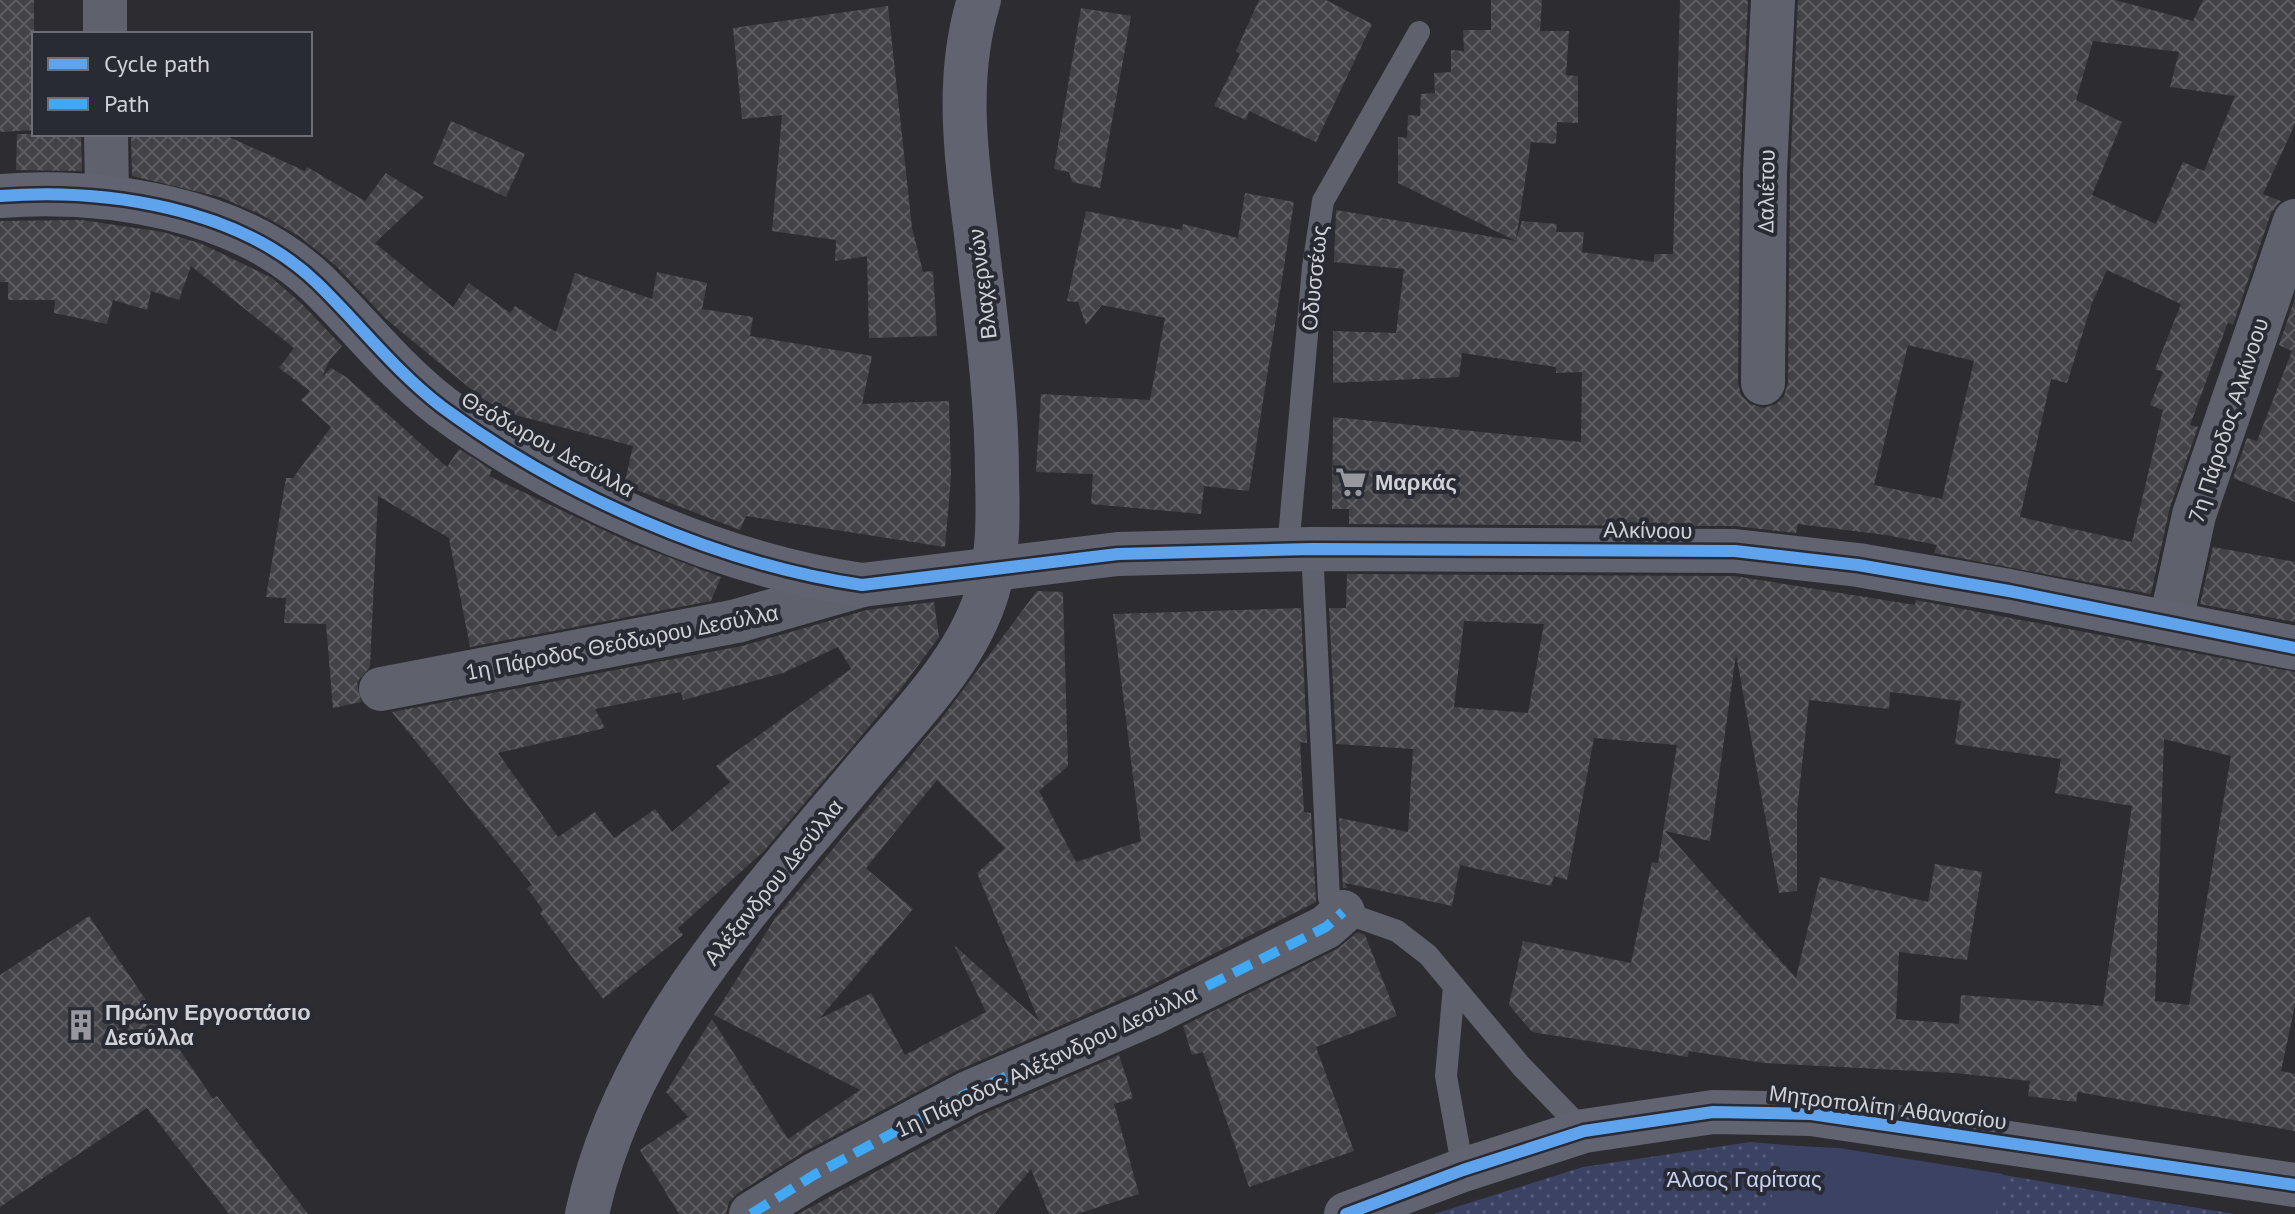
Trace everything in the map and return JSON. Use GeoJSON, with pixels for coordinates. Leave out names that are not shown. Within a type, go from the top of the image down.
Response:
{"type":"FeatureCollection","features":[{"type":"Feature","properties":{"kind":"street"},"geometry":{"type":"LineString","coordinates":[[105,0],[105,32]]}},
{"type":"Feature","properties":{"kind":"street","name":"Βλαχερνών"},"geometry":{"type":"LineString","coordinates":[[979,0],[968,45],[963,120],[998,451],[998,513],[993,570]]}},
{"type":"Feature","properties":{"kind":"street","name":"Δαλιέτου"},"geometry":{"type":"LineString","coordinates":[[1763,383],[1765,172],[1773,0]]}},
{"type":"Feature","properties":{"kind":"street"},"geometry":{"type":"LineString","coordinates":[[106,136],[107,195]]}},
{"type":"Feature","properties":{"kind":"street","name":"Θεόδωρου Δεσύλλα"},"geometry":{"type":"LineString","coordinates":[[0,196],[107,195],[174,210],[265,246],[318,283],[388,359],[445,409],[498,444],[602,501],[714,548],[800,574],[862,585],[993,570]]}},
{"type":"Feature","properties":{"kind":"street","name":"7η Πάροδος Αλκίνοου"},"geometry":{"type":"LineString","coordinates":[[2171,621],[2194,515],[2295,221]]}},
{"type":"Feature","properties":{"kind":"street","name":"Αλκίνοου"},"geometry":{"type":"LineString","coordinates":[[993,570],[1118,554],[1300,549],[1735,551],[1858,565],[2171,621],[2295,648]]}},
{"type":"Feature","properties":{"kind":"street","name":"Αλέξανδρου Δεσύλλα"},"geometry":{"type":"LineString","coordinates":[[587,1214],[601,1157],[622,1102],[669,1018],[750,907],[954,662],[980,612],[993,570]]}},
{"type":"Feature","properties":{"kind":"street","name":"1η Πάροδος Θεόδωρου Δεσύλλα"},"geometry":{"type":"LineString","coordinates":[[381,689],[737,621],[862,585]]}},
{"type":"Feature","properties":{"kind":"street","name":"1η Πάροδος Αλέξανδρου Δεσύλλα"},"geometry":{"type":"LineString","coordinates":[[751,1214],[814,1175],[968,1093],[1151,1014],[1326,927],[1343,912]]}},
{"type":"Feature","properties":{"kind":"street","name":"Μητροπολίτη Αθανασίου"},"geometry":{"type":"LineString","coordinates":[[1346,1214],[1463,1170],[1584,1131],[1713,1112],[1811,1114],[2295,1185]]}},
{"type":"Feature","properties":{"kind":"lane","name":"Οδυσσέως"},"geometry":{"type":"LineString","coordinates":[[1343,912],[1329,898],[1325,886],[1300,549],[1313,267],[1323,201],[1419,32]]}},
{"type":"Feature","properties":{"kind":"lane"},"geometry":{"type":"LineString","coordinates":[[1343,912],[1397,931],[1428,955],[1521,1066],[1584,1131]]}},
{"type":"Feature","properties":{"kind":"lane"},"geometry":{"type":"LineString","coordinates":[[1454,986],[1446,1076],[1463,1170]]}},
{"type":"Feature","properties":{"kind":"green space","name":"Άλσος Γαρίτσας"},"geometry":{"type":"Polygon","coordinates":[[[1750,1142],[1932,1163],[2235,1214],[1434,1214],[1583,1167],[1750,1142]]]}},
{"type":"Feature","properties":{"kind":"green space"},"geometry":{"type":"Polygon","coordinates":[[[1778,1145],[1839,1148],[2003,1174],[1996,1214],[1770,1214],[1778,1145]]]}},
{"type":"Feature","properties":{"kind":"building"},"geometry":{"type":"Polygon","coordinates":[[[0,0],[34,0],[32,130],[0,132],[0,0]]]}},
{"type":"Feature","properties":{"kind":"building"},"geometry":{"type":"Polygon","coordinates":[[[1259,0],[1326,0],[1372,24],[1316,142],[1249,111],[1246,120],[1214,106],[1240,54],[1236,51],[1259,0]]]}},
{"type":"Feature","properties":{"kind":"building"},"geometry":{"type":"Polygon","coordinates":[[[1491,0],[1542,0],[1540,31],[1569,31],[1566,75],[1578,76],[1578,123],[1557,122],[1556,144],[1531,142],[1516,240],[1522,221],[1557,224],[1556,232],[1584,232],[1582,252],[1654,262],[1654,254],[1673,254],[1680,0],[1748,0],[1740,171],[1738,383],[1741,395],[1750,404],[1764,408],[1776,404],[1784,396],[1788,383],[1790,173],[1798,0],[2115,0],[2193,21],[2203,0],[2295,0],[2295,124],[2263,194],[2281,201],[2271,213],[2233,325],[2228,322],[2190,425],[2198,427],[2170,507],[2151,594],[1934,553],[1937,545],[1798,524],[1796,533],[1735,526],[1349,524],[1349,509],[1332,509],[1333,417],[1581,442],[1582,372],[1556,373],[1556,367],[1462,353],[1459,377],[1333,383],[1333,331],[1396,333],[1404,269],[1334,262],[1336,210],[1516,241],[1398,183],[1398,137],[1407,138],[1408,115],[1420,116],[1421,94],[1435,93],[1434,73],[1451,72],[1451,50],[1464,51],[1463,30],[1491,30],[1491,0]],[[2093,41],[2076,100],[2122,122],[2092,195],[2156,224],[2183,162],[2204,171],[2235,96],[2170,87],[2179,52],[2093,41]],[[2107,270],[2092,303],[2067,383],[2051,379],[2020,517],[2132,542],[2163,410],[2150,405],[2163,372],[2155,369],[2181,304],[2107,270]],[[1908,345],[1874,485],[1942,499],[1974,361],[1908,345]]]}},
{"type":"Feature","properties":{"kind":"building"},"geometry":{"type":"Polygon","coordinates":[[[888,6],[912,228],[923,272],[933,271],[937,336],[869,338],[867,256],[835,261],[836,240],[772,231],[782,115],[742,119],[733,28],[888,6]]]}},
{"type":"Feature","properties":{"kind":"building"},"geometry":{"type":"Polygon","coordinates":[[[1081,8],[1131,16],[1100,188],[1072,182],[1069,172],[1054,169],[1081,8]]]}},
{"type":"Feature","properties":{"kind":"building"},"geometry":{"type":"Polygon","coordinates":[[[451,121],[525,154],[506,197],[433,164],[451,121]]]}},
{"type":"Feature","properties":{"kind":"building"},"geometry":{"type":"Polygon","coordinates":[[[17,134],[81,136],[82,171],[16,170],[17,134]]]}},
{"type":"Feature","properties":{"kind":"building"},"geometry":{"type":"Polygon","coordinates":[[[131,136],[226,136],[305,171],[307,167],[365,201],[386,173],[424,197],[375,243],[453,307],[469,283],[510,313],[515,306],[556,332],[575,273],[652,299],[657,272],[707,283],[702,309],[753,317],[750,336],[872,356],[862,404],[949,401],[951,477],[945,547],[746,516],[740,530],[624,485],[633,446],[508,413],[483,399],[386,319],[336,266],[299,236],[262,215],[220,197],[132,176],[131,136]]]}},
{"type":"Feature","properties":{"kind":"building"},"geometry":{"type":"Polygon","coordinates":[[[1245,193],[1294,202],[1249,491],[1204,486],[1201,514],[1091,504],[1093,474],[1036,472],[1041,394],[1150,400],[1165,318],[1102,305],[1086,325],[1078,302],[1067,301],[1086,211],[1182,230],[1183,224],[1238,238],[1245,193]]]}},
{"type":"Feature","properties":{"kind":"building"},"geometry":{"type":"Polygon","coordinates":[[[81,220],[163,232],[202,244],[272,278],[342,346],[329,361],[322,377],[331,368],[346,377],[447,467],[459,449],[492,470],[489,476],[631,543],[721,577],[711,601],[470,647],[449,538],[378,496],[370,667],[357,682],[361,702],[333,708],[326,624],[284,623],[286,598],[266,597],[286,478],[293,478],[331,427],[301,400],[310,391],[279,368],[294,348],[191,266],[179,300],[151,291],[147,310],[113,300],[107,324],[54,313],[55,300],[8,300],[8,282],[0,282],[0,221],[81,220]]]}},
{"type":"Feature","properties":{"kind":"building"},"geometry":{"type":"Polygon","coordinates":[[[2295,298],[2295,502],[2233,478],[2247,438],[2257,441],[2292,351],[2279,345],[2295,298]]]}},
{"type":"Feature","properties":{"kind":"building"},"geometry":{"type":"Polygon","coordinates":[[[2213,547],[2295,562],[2295,622],[2200,604],[2213,547]]]}},
{"type":"Feature","properties":{"kind":"building"},"geometry":{"type":"Polygon","coordinates":[[[1347,574],[1734,576],[1915,605],[1916,600],[2295,672],[2295,1005],[2281,1071],[2295,1074],[2295,1131],[2078,1092],[2076,1102],[2028,1096],[2030,1081],[1955,1073],[1764,1063],[1689,1051],[1688,1057],[1532,1032],[1509,1005],[1523,941],[1631,963],[1652,862],[1658,863],[1677,745],[1594,738],[1567,880],[1554,876],[1551,886],[1460,865],[1452,906],[1345,883],[1347,888],[1343,888],[1339,818],[1408,832],[1413,749],[1336,744],[1329,608],[1346,608],[1347,574]],[[1464,621],[1454,707],[1528,713],[1544,624],[1464,621]],[[1736,654],[1710,841],[1665,831],[1796,978],[1820,877],[1928,902],[1935,864],[1982,872],[1967,960],[1899,952],[1896,1019],[1959,1024],[1961,995],[2103,1006],[2132,806],[2055,793],[2061,759],[1955,744],[1961,701],[1890,692],[1889,709],[1809,700],[1797,811],[1797,891],[1779,893],[1736,654]],[[2164,739],[2155,1001],[2189,1005],[2231,756],[2164,739]]]}},
{"type":"Feature","properties":{"kind":"building"},"geometry":{"type":"Polygon","coordinates":[[[1037,591],[1063,592],[1068,766],[1039,791],[1076,862],[1141,841],[1113,614],[1301,608],[1307,743],[1300,742],[1304,812],[1311,813],[1316,902],[1140,991],[956,1071],[802,1153],[738,1193],[729,1202],[726,1214],[679,1214],[640,1150],[688,1117],[666,1092],[712,1019],[788,1139],[860,1090],[714,1015],[776,917],[939,722],[1037,591]],[[937,780],[866,868],[913,909],[819,1019],[871,993],[905,1055],[986,1012],[954,945],[1039,1021],[977,873],[1005,848],[937,780]]]}},
{"type":"Feature","properties":{"kind":"building"},"geometry":{"type":"Polygon","coordinates":[[[934,602],[939,637],[900,690],[764,851],[678,928],[683,935],[603,999],[540,913],[543,910],[527,888],[532,885],[392,712],[742,646],[867,610],[934,602]],[[838,647],[783,673],[683,700],[681,692],[595,709],[605,728],[498,753],[558,837],[595,812],[614,838],[655,809],[672,832],[730,782],[716,766],[851,669],[838,647]]]}},
{"type":"Feature","properties":{"kind":"building","name":"Πρώην Εργοστάσιο Δεσύλλα"},"geometry":{"type":"Polygon","coordinates":[[[89,916],[213,1099],[217,1096],[308,1214],[229,1214],[147,1108],[0,1207],[0,975],[89,916]]]}},
{"type":"Feature","properties":{"kind":"building"},"geometry":{"type":"Polygon","coordinates":[[[1358,932],[1365,935],[1397,1016],[1316,1047],[1354,1151],[1249,1187],[1203,1052],[1192,1055],[1183,1026],[1337,949],[1358,932]]]}},
{"type":"Feature","properties":{"kind":"building"},"geometry":{"type":"Polygon","coordinates":[[[1119,1055],[1133,1098],[1114,1104],[1139,1194],[1077,1214],[1049,1214],[1031,1169],[994,1214],[798,1214],[979,1116],[1119,1055]]]}},
{"type":"Feature","properties":{"kind":"marked path"},"geometry":{"type":"LineString","coordinates":[[751,1214],[814,1175],[968,1093],[1151,1014],[1326,927],[1343,912]]}},
{"type":"Feature","properties":{"kind":"cycle path"},"geometry":{"type":"LineString","coordinates":[[0,196],[40,194],[125,200],[210,220],[250,237],[286,258],[318,284],[393,363],[442,407],[537,469],[642,521],[752,561],[807,575],[862,585],[1118,554],[1312,549],[1735,551],[1858,565],[2009,591],[2295,648]]}},
{"type":"Feature","properties":{"kind":"cycle path"},"geometry":{"type":"LineString","coordinates":[[1346,1214],[1463,1170],[1584,1131],[1713,1112],[1811,1114],[2295,1185]]}},
{"type":"Feature","properties":{"kind":"place","name":"Μαρκάς"},"geometry":{"type":"Point","coordinates":[1351,482]}},
{"type":"Feature","properties":{"kind":"place","name":"Πρώην Εργοστάσιο Δεσύλλα"},"geometry":{"type":"Point","coordinates":[81,1025]}}]}
